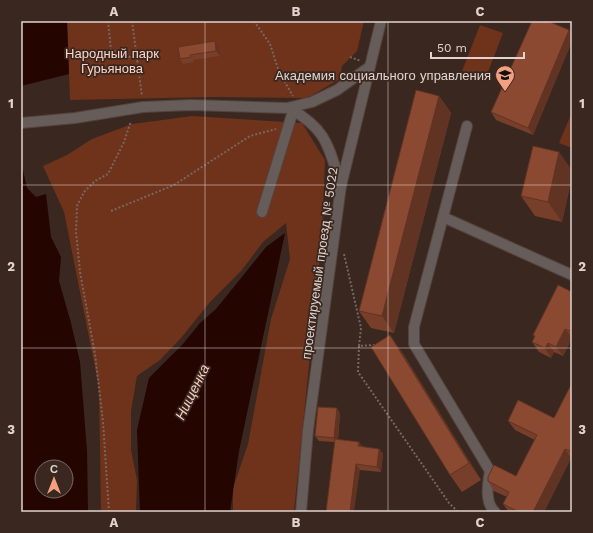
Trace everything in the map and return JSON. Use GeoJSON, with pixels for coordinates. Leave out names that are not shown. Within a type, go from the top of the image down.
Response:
{"type":"FeatureCollection","features":[{"type":"Feature","properties":{"kind":"street","name":"проектируемый проезд № 5022"},"geometry":{"type":"LineString","coordinates":[[301,512],[308,430],[341,186],[368,68],[381,21]]}},
{"type":"Feature","properties":{"kind":"street"},"geometry":{"type":"LineString","coordinates":[[21,123],[75,118],[139,108],[191,105],[293,107],[312,102],[336,90],[368,68]]}},
{"type":"Feature","properties":{"kind":"street"},"geometry":{"type":"LineString","coordinates":[[262,212],[289,125],[293,107]]}},
{"type":"Feature","properties":{"kind":"street"},"geometry":{"type":"LineString","coordinates":[[293,107],[319,130],[328,147],[341,186]]}},
{"type":"Feature","properties":{"kind":"street"},"geometry":{"type":"LineString","coordinates":[[467,126],[414,327],[414,344],[490,471],[487,491],[492,509],[495,512]]}},
{"type":"Feature","properties":{"kind":"street"},"geometry":{"type":"LineString","coordinates":[[443,217],[572,275]]}},
{"type":"Feature","properties":{"kind":"path"},"geometry":{"type":"LineString","coordinates":[[108,21],[111,50],[138,60]]}},
{"type":"Feature","properties":{"kind":"path"},"geometry":{"type":"LineString","coordinates":[[110,512],[103,422],[94,354],[80,272],[76,232],[77,206],[84,192],[96,181],[108,174],[116,160],[139,108],[138,60],[132,21]]}},
{"type":"Feature","properties":{"kind":"path"},"geometry":{"type":"LineString","coordinates":[[254,21],[270,44],[293,107]]}},
{"type":"Feature","properties":{"kind":"path"},"geometry":{"type":"LineString","coordinates":[[111,211],[174,185],[250,136],[289,125]]}},
{"type":"Feature","properties":{"kind":"path"},"geometry":{"type":"LineString","coordinates":[[343,249],[361,328],[358,372],[449,503],[458,512]]}},
{"type":"Feature","properties":{"kind":"path"},"geometry":{"type":"LineString","coordinates":[[359,346],[374,345]]}},
{"type":"Feature","properties":{"kind":"green space","name":"Народный парк Гурьянова"},"geometry":{"type":"Polygon","coordinates":[[[67,21],[364,21],[357,51],[342,66],[340,79],[307,98],[214,97],[70,100],[67,21]]]}},
{"type":"Feature","properties":{"kind":"green space"},"geometry":{"type":"Polygon","coordinates":[[[480,25],[503,33],[485,80],[462,71],[480,25]]]}},
{"type":"Feature","properties":{"kind":"green space"},"geometry":{"type":"Polygon","coordinates":[[[572,112],[572,148],[559,143],[572,112]]]}},
{"type":"Feature","properties":{"kind":"green space"},"geometry":{"type":"Polygon","coordinates":[[[192,116],[302,123],[325,160],[322,238],[294,512],[233,512],[233,488],[248,444],[271,319],[290,259],[286,223],[263,242],[242,270],[210,302],[181,338],[160,360],[137,376],[131,411],[131,450],[137,480],[136,512],[101,512],[99,387],[64,212],[43,166],[67,155],[92,139],[132,124],[192,116]]]}},
{"type":"Feature","properties":{"kind":"water"},"geometry":{"type":"Polygon","coordinates":[[[21,21],[67,21],[69,74],[21,86],[21,21]]]}},
{"type":"Feature","properties":{"kind":"water"},"geometry":{"type":"Polygon","coordinates":[[[21,162],[27,188],[36,197],[46,194],[51,237],[61,257],[59,281],[80,362],[87,451],[88,512],[21,512],[21,162]]]}},
{"type":"Feature","properties":{"kind":"water","name":"Нищенка"},"geometry":{"type":"Polygon","coordinates":[[[285,233],[239,451],[230,512],[140,512],[137,430],[149,378],[183,344],[200,323],[216,309],[266,247],[285,233]]]}},
{"type":"Feature","properties":{"kind":"building"},"geometry":{"type":"Polygon","coordinates":[[[532,21],[548,21],[569,30],[528,128],[491,112],[532,21]]]}},
{"type":"Feature","properties":{"kind":"building"},"geometry":{"type":"Polygon","coordinates":[[[215,41],[216,51],[190,55],[191,57],[180,59],[178,47],[215,41]]]}},
{"type":"Feature","properties":{"kind":"building"},"geometry":{"type":"Polygon","coordinates":[[[416,90],[439,96],[382,316],[359,311],[416,90]]]}},
{"type":"Feature","properties":{"kind":"building"},"geometry":{"type":"Polygon","coordinates":[[[533,146],[559,152],[548,202],[521,196],[533,146]]]}},
{"type":"Feature","properties":{"kind":"building"},"geometry":{"type":"Polygon","coordinates":[[[558,285],[570,291],[572,288],[572,328],[570,331],[565,329],[556,347],[548,343],[545,348],[532,342],[535,336],[533,335],[558,285]]]}},
{"type":"Feature","properties":{"kind":"building"},"geometry":{"type":"Polygon","coordinates":[[[390,335],[469,463],[450,475],[371,347],[390,335]]]}},
{"type":"Feature","properties":{"kind":"building"},"geometry":{"type":"Polygon","coordinates":[[[572,383],[572,448],[570,451],[565,449],[533,512],[519,512],[503,504],[509,492],[488,481],[488,477],[494,465],[516,476],[537,435],[508,421],[518,400],[554,418],[572,383]]]}},
{"type":"Feature","properties":{"kind":"building"},"geometry":{"type":"Polygon","coordinates":[[[318,407],[337,408],[334,438],[315,436],[318,407]]]}},
{"type":"Feature","properties":{"kind":"building"},"geometry":{"type":"Polygon","coordinates":[[[335,439],[359,442],[358,446],[379,449],[377,467],[356,464],[350,512],[326,512],[335,439]]]}},
{"type":"Feature","properties":{"kind":"place","name":"Академия социального управления"},"geometry":{"type":"Point","coordinates":[505,92]}}]}
